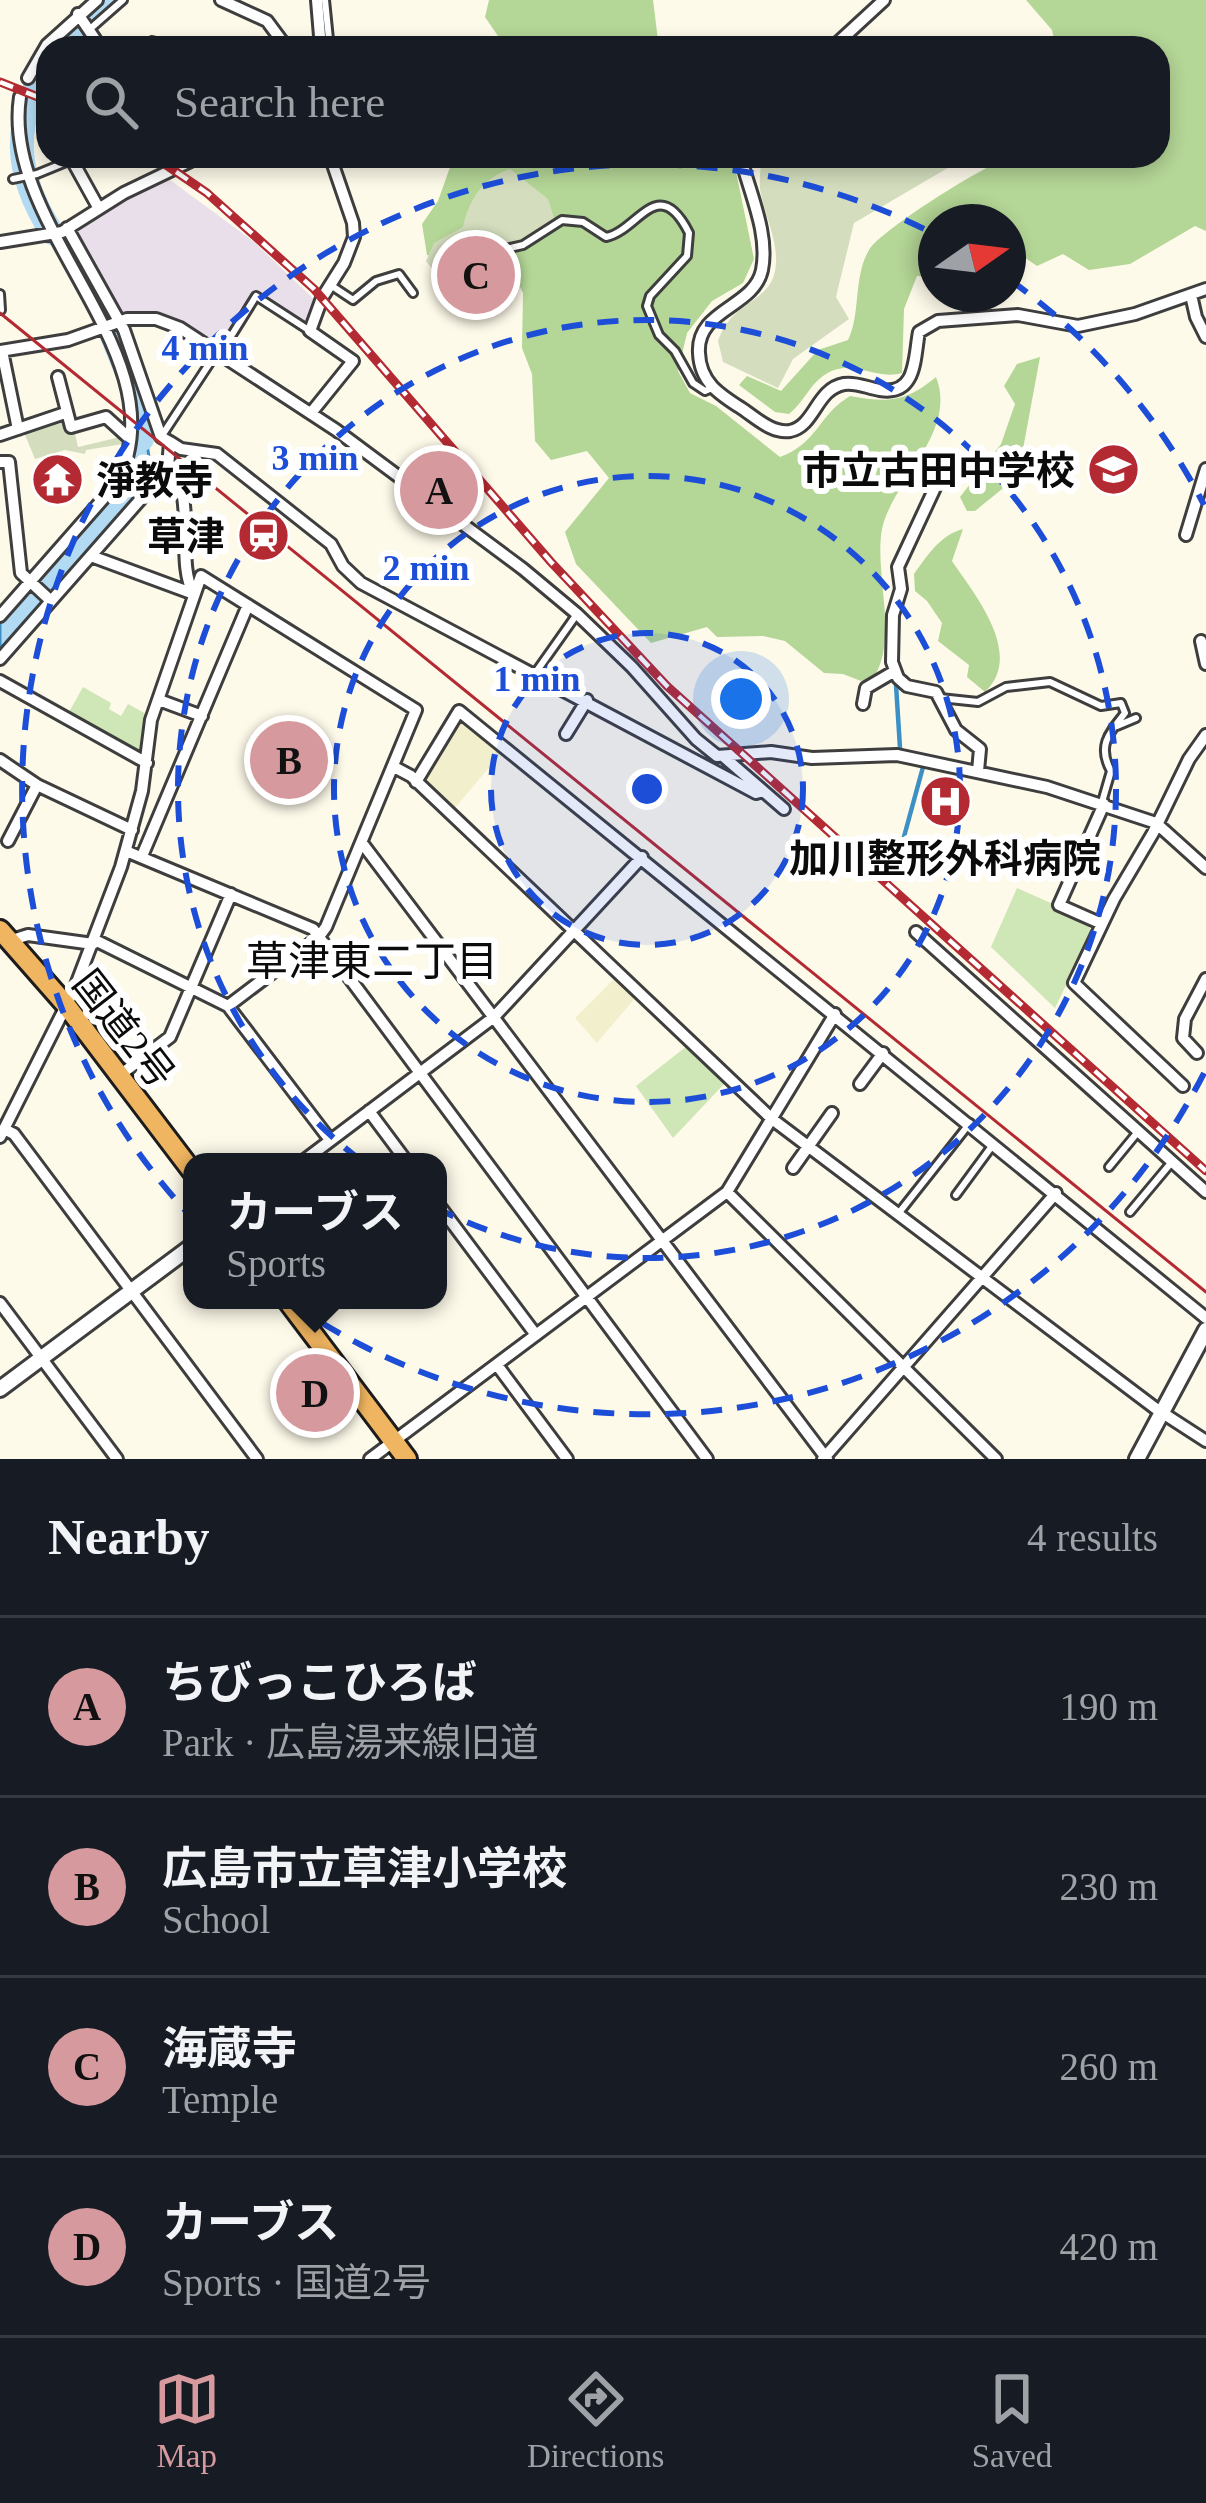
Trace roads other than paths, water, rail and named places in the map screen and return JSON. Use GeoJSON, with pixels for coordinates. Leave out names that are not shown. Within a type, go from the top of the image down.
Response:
{"type":"FeatureCollection","features":[{"type":"Feature","properties":{"kind":"highway","name":"国道2号"},"geometry":{"type":"LineString","coordinates":[[5,936],[66,1005],[183,1159]]}},
{"type":"Feature","properties":{"kind":"highway"},"geometry":{"type":"LineString","coordinates":[[294,1309],[406,1459]]}},
{"type":"Feature","properties":{"kind":"street"},"geometry":{"type":"LineString","coordinates":[[65,36],[85,22],[97,0]]}},
{"type":"Feature","properties":{"kind":"street"},"geometry":{"type":"LineString","coordinates":[[221,0],[267,21],[278,36]]}},
{"type":"Feature","properties":{"kind":"street"},"geometry":{"type":"LineString","coordinates":[[321,0],[322,36]]}},
{"type":"Feature","properties":{"kind":"street"},"geometry":{"type":"LineString","coordinates":[[845,36],[884,0]]}},
{"type":"Feature","properties":{"kind":"street"},"geometry":{"type":"LineString","coordinates":[[85,22],[94,36]]}},
{"type":"Feature","properties":{"kind":"street"},"geometry":{"type":"LineString","coordinates":[[28,78],[36,61]]}},
{"type":"Feature","properties":{"kind":"street"},"geometry":{"type":"LineString","coordinates":[[19,196],[10,128],[20,97]]}},
{"type":"Feature","properties":{"kind":"street"},"geometry":{"type":"LineString","coordinates":[[80,168],[98,207]]}},
{"type":"Feature","properties":{"kind":"street"},"geometry":{"type":"LineString","coordinates":[[0,242],[67,228],[173,168]]}},
{"type":"Feature","properties":{"kind":"street"},"geometry":{"type":"LineString","coordinates":[[310,413],[352,361],[310,331],[354,238],[334,168]]}},
{"type":"Feature","properties":{"kind":"street"},"geometry":{"type":"LineString","coordinates":[[744,168],[764,246],[761,276],[749,294],[721,312],[699,337],[700,362],[712,388],[772,429],[790,431],[802,424],[832,387],[850,382],[885,392],[905,386],[914,373],[919,332],[938,321],[1018,315],[1078,326],[1135,314],[1206,289]]}},
{"type":"Feature","properties":{"kind":"street"},"geometry":{"type":"LineString","coordinates":[[0,616],[117,483],[127,456],[129,417],[114,371],[97,330],[33,222]]}},
{"type":"Feature","properties":{"kind":"street"},"geometry":{"type":"LineString","coordinates":[[0,659],[168,468],[166,439],[118,322],[67,228]]}},
{"type":"Feature","properties":{"kind":"street"},"geometry":{"type":"LineString","coordinates":[[1191,295],[1206,337]]}},
{"type":"Feature","properties":{"kind":"street"},"geometry":{"type":"LineString","coordinates":[[18,429],[1,351],[118,322],[147,318],[165,322],[310,413],[474,531],[577,614],[696,739],[784,809]]}},
{"type":"Feature","properties":{"kind":"street"},"geometry":{"type":"LineString","coordinates":[[58,377],[71,427],[106,417],[128,437]]}},
{"type":"Feature","properties":{"kind":"street"},"geometry":{"type":"LineString","coordinates":[[0,436],[65,413]]}},
{"type":"Feature","properties":{"kind":"street"},"geometry":{"type":"LineString","coordinates":[[166,439],[181,449],[217,454],[331,544],[343,566],[361,583],[756,793],[763,790]]}},
{"type":"Feature","properties":{"kind":"street"},"geometry":{"type":"LineString","coordinates":[[0,462],[9,462],[21,573],[49,599]]}},
{"type":"Feature","properties":{"kind":"street"},"geometry":{"type":"LineString","coordinates":[[168,468],[176,474],[184,506],[186,580],[194,594]]}},
{"type":"Feature","properties":{"kind":"street"},"geometry":{"type":"LineString","coordinates":[[1186,535],[1206,469]]}},
{"type":"Feature","properties":{"kind":"street"},"geometry":{"type":"LineString","coordinates":[[940,476],[898,567],[902,589],[893,616],[895,671],[908,686],[926,688],[940,698],[956,730],[980,749],[978,771]]}},
{"type":"Feature","properties":{"kind":"street"},"geometry":{"type":"LineString","coordinates":[[91,556],[194,594]]}},
{"type":"Feature","properties":{"kind":"street"},"geometry":{"type":"LineString","coordinates":[[228,1006],[318,938],[416,710],[201,575],[158,700],[132,830],[94,942],[2,1133],[14,1134],[257,1459]]}},
{"type":"Feature","properties":{"kind":"street"},"geometry":{"type":"LineString","coordinates":[[142,856],[248,605]]}},
{"type":"Feature","properties":{"kind":"street"},"geometry":{"type":"LineString","coordinates":[[1201,641],[1206,664]]}},
{"type":"Feature","properties":{"kind":"street"},"geometry":{"type":"LineString","coordinates":[[862,704],[866,688],[895,671]]}},
{"type":"Feature","properties":{"kind":"street"},"geometry":{"type":"LineString","coordinates":[[0,681],[147,763]]}},
{"type":"Feature","properties":{"kind":"street"},"geometry":{"type":"LineString","coordinates":[[158,700],[202,716]]}},
{"type":"Feature","properties":{"kind":"street"},"geometry":{"type":"LineString","coordinates":[[566,734],[587,700]]}},
{"type":"Feature","properties":{"kind":"street"},"geometry":{"type":"LineString","coordinates":[[416,782],[459,711],[1206,1318]]}},
{"type":"Feature","properties":{"kind":"street"},"geometry":{"type":"LineString","coordinates":[[1183,1086],[1074,983],[1189,759],[1206,735]]}},
{"type":"Feature","properties":{"kind":"street"},"geometry":{"type":"LineString","coordinates":[[724,757],[771,752],[812,758],[897,755],[978,771],[1103,803],[1156,823],[1206,868]]}},
{"type":"Feature","properties":{"kind":"street"},"geometry":{"type":"LineString","coordinates":[[0,760],[38,785],[132,830]]}},
{"type":"Feature","properties":{"kind":"street"},"geometry":{"type":"LineString","coordinates":[[394,767],[416,782],[772,1119],[1206,1441]]}},
{"type":"Feature","properties":{"kind":"street"},"geometry":{"type":"LineString","coordinates":[[8,842],[38,785]]}},
{"type":"Feature","properties":{"kind":"street"},"geometry":{"type":"LineString","coordinates":[[1102,924],[1060,905],[1103,803]]}},
{"type":"Feature","properties":{"kind":"street"},"geometry":{"type":"LineString","coordinates":[[362,843],[825,1458],[1056,1193]]}},
{"type":"Feature","properties":{"kind":"street"},"geometry":{"type":"LineString","coordinates":[[126,851],[313,929],[707,1459]]}},
{"type":"Feature","properties":{"kind":"street"},"geometry":{"type":"LineString","coordinates":[[313,1153],[494,1017],[641,857]]}},
{"type":"Feature","properties":{"kind":"street"},"geometry":{"type":"LineString","coordinates":[[120,1075],[170,1037],[231,894]]}},
{"type":"Feature","properties":{"kind":"street"},"geometry":{"type":"LineString","coordinates":[[916,932],[1206,1192]]}},
{"type":"Feature","properties":{"kind":"street"},"geometry":{"type":"LineString","coordinates":[[5,936],[94,942],[228,1006],[330,1140]]}},
{"type":"Feature","properties":{"kind":"street"},"geometry":{"type":"LineString","coordinates":[[1197,1053],[1183,1038],[1185,1019],[1206,979]]}},
{"type":"Feature","properties":{"kind":"street"},"geometry":{"type":"LineString","coordinates":[[370,1459],[727,1192],[835,1014]]}},
{"type":"Feature","properties":{"kind":"street"},"geometry":{"type":"LineString","coordinates":[[860,1084],[883,1053]]}},
{"type":"Feature","properties":{"kind":"street"},"geometry":{"type":"LineString","coordinates":[[369,1112],[400,1153]]}},
{"type":"Feature","properties":{"kind":"street"},"geometry":{"type":"LineString","coordinates":[[793,1168],[832,1113]]}},
{"type":"Feature","properties":{"kind":"street"},"geometry":{"type":"LineString","coordinates":[[727,1192],[996,1459]]}},
{"type":"Feature","properties":{"kind":"street"},"geometry":{"type":"LineString","coordinates":[[447,1216],[536,1335]]}},
{"type":"Feature","properties":{"kind":"street"},"geometry":{"type":"LineString","coordinates":[[0,1389],[183,1253]]}},
{"type":"Feature","properties":{"kind":"street"},"geometry":{"type":"LineString","coordinates":[[0,1303],[113,1458]]}},
{"type":"Feature","properties":{"kind":"street"},"geometry":{"type":"LineString","coordinates":[[1136,1459],[1206,1330]]}},
{"type":"Feature","properties":{"kind":"street"},"geometry":{"type":"LineString","coordinates":[[497,1365],[567,1459]]}},
{"type":"Feature","properties":{"kind":"lane"},"geometry":{"type":"LineString","coordinates":[[85,22],[123,0]]}},
{"type":"Feature","properties":{"kind":"lane"},"geometry":{"type":"LineString","coordinates":[[15,178],[48,168]]}},
{"type":"Feature","properties":{"kind":"lane"},"geometry":{"type":"LineString","coordinates":[[452,275],[471,257],[524,245],[562,220],[583,221],[606,237],[614,236],[646,210],[670,210],[689,233],[687,256],[646,306],[693,383],[705,391],[712,388]]}},
{"type":"Feature","properties":{"kind":"lane"},"geometry":{"type":"LineString","coordinates":[[329,284],[353,300],[379,279],[399,274],[413,293]]}},
{"type":"Feature","properties":{"kind":"lane"},"geometry":{"type":"LineString","coordinates":[[0,294],[1,310]]}},
{"type":"Feature","properties":{"kind":"lane"},"geometry":{"type":"LineString","coordinates":[[166,439],[256,296],[310,331]]}},
{"type":"Feature","properties":{"kind":"lane"},"geometry":{"type":"LineString","coordinates":[[536,672],[577,614]]}},
{"type":"Feature","properties":{"kind":"lane"},"geometry":{"type":"LineString","coordinates":[[940,698],[978,703],[1006,687],[1050,682],[1101,706],[1121,704],[1124,715],[1105,741],[1103,757],[1111,771],[1103,803]]}},
{"type":"Feature","properties":{"kind":"lane"},"geometry":{"type":"LineString","coordinates":[[1114,725],[1136,718]]}},
{"type":"Feature","properties":{"kind":"lane"},"geometry":{"type":"LineString","coordinates":[[898,1214],[970,1124]]}},
{"type":"Feature","properties":{"kind":"lane"},"geometry":{"type":"LineString","coordinates":[[1108,1167],[1137,1132]]}},
{"type":"Feature","properties":{"kind":"lane"},"geometry":{"type":"LineString","coordinates":[[956,1195],[994,1143]]}},
{"type":"Feature","properties":{"kind":"lane"},"geometry":{"type":"LineString","coordinates":[[1130,1212],[1172,1162]]}},
{"type":"Feature","properties":{"kind":"water"},"geometry":{"type":"Polygon","coordinates":[[[142,410],[148,484],[0,649],[0,622],[113,496],[128,469],[142,410]]]}},
{"type":"Feature","properties":{"kind":"waterway"},"geometry":{"type":"LineString","coordinates":[[73,36],[110,0]]}},
{"type":"Feature","properties":{"kind":"waterway"},"geometry":{"type":"LineString","coordinates":[[36,85],[23,128],[24,169],[52,233]]}},
{"type":"Feature","properties":{"kind":"waterway"},"geometry":{"type":"LineString","coordinates":[[112,336],[142,410],[142,439]]}},
{"type":"Feature","properties":{"kind":"waterway"},"geometry":{"type":"LineString","coordinates":[[896,685],[900,748]]}},
{"type":"Feature","properties":{"kind":"waterway"},"geometry":{"type":"LineString","coordinates":[[896,866],[923,767]]}},
{"type":"Feature","properties":{"kind":"tram line"},"geometry":{"type":"LineString","coordinates":[[0,313],[1206,1292]]}},
{"type":"Feature","properties":{"kind":"railway"},"geometry":{"type":"LineString","coordinates":[[0,82],[36,96]]}},
{"type":"Feature","properties":{"kind":"railway"},"geometry":{"type":"LineString","coordinates":[[171,168],[207,193],[314,289],[551,562],[667,686],[1206,1171]]}},
{"type":"Feature","properties":{"kind":"place","name":"海蔵寺"},"geometry":{"type":"Point","coordinates":[476,275]}},
{"type":"Feature","properties":{"kind":"place","name":"市立古田中学校"},"geometry":{"type":"Point","coordinates":[1114,470]}},
{"type":"Feature","properties":{"kind":"place","name":"淨教寺"},"geometry":{"type":"Point","coordinates":[57,480]}},
{"type":"Feature","properties":{"kind":"place","name":"ちびっこひろば"},"geometry":{"type":"Point","coordinates":[439,490]}},
{"type":"Feature","properties":{"kind":"place","name":"草津"},"geometry":{"type":"Point","coordinates":[264,536]}},
{"type":"Feature","properties":{"kind":"place","name":"広島市立草津小学校"},"geometry":{"type":"Point","coordinates":[289,760]}},
{"type":"Feature","properties":{"kind":"place","name":"加川整形外科病院"},"geometry":{"type":"Point","coordinates":[945,801]}},
{"type":"Feature","properties":{"kind":"place","name":"カーブス"},"geometry":{"type":"Point","coordinates":[315,1393]}},
{"type":"Feature","properties":{"kind":"district","name":"草津東二丁目"},"geometry":{"type":"Point","coordinates":[372,962]}}]}
